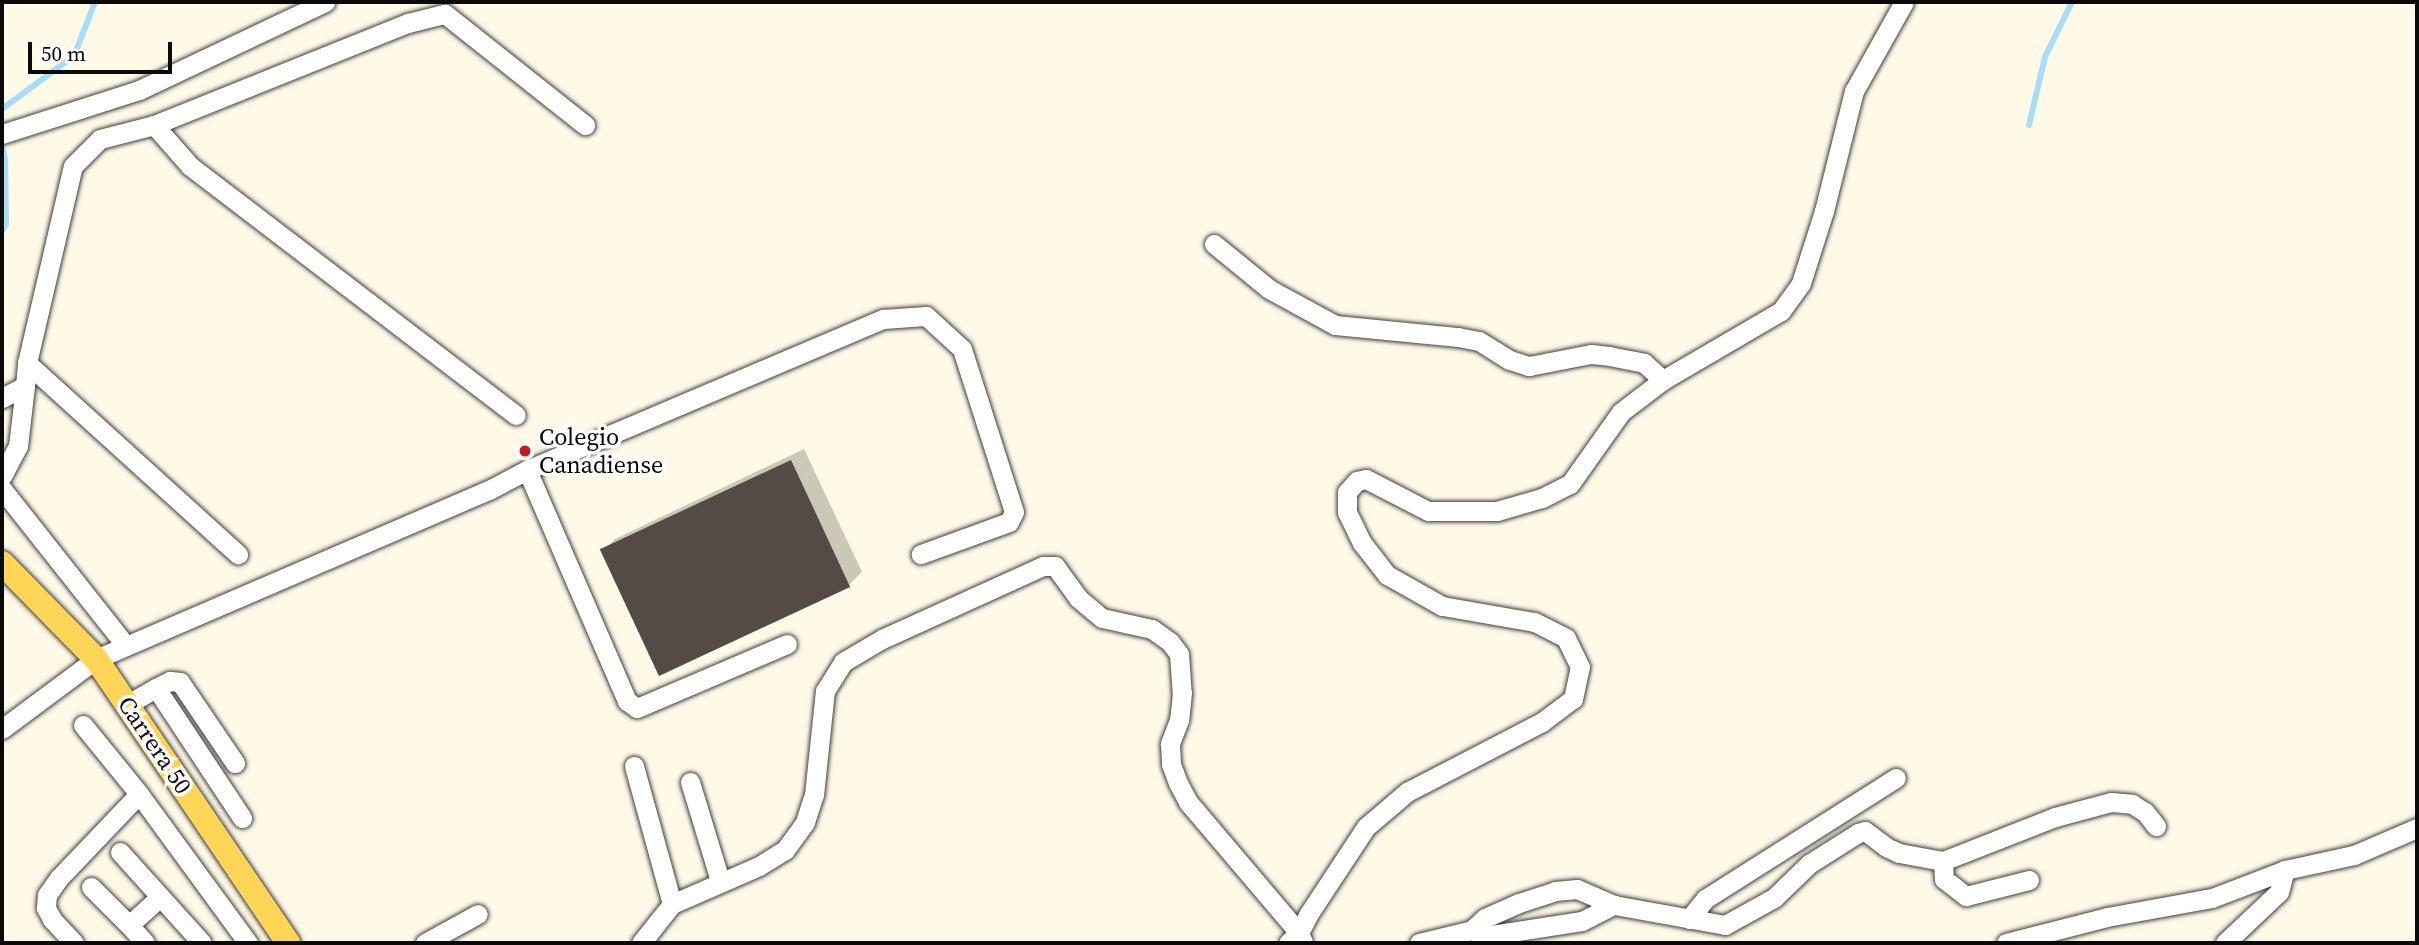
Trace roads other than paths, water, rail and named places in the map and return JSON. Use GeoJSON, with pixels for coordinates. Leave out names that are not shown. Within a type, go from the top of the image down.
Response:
{"type":"FeatureCollection","features":[{"type":"Feature","properties":{"kind":"main road","name":"Carrera 50"},"geometry":{"type":"LineString","coordinates":[[2,563],[96,659],[288,943]]}},
{"type":"Feature","properties":{"kind":"street"},"geometry":{"type":"LineString","coordinates":[[4,133],[139,90],[325,2]]}},
{"type":"Feature","properties":{"kind":"street"},"geometry":{"type":"LineString","coordinates":[[641,943],[672,904],[759,866],[785,850],[805,822],[814,795],[825,691],[843,662],[882,639],[1043,566],[1055,566],[1078,598],[1102,618],[1152,629],[1170,642],[1179,654],[1181,706],[1170,744],[1171,764],[1178,783],[1188,802],[1297,940],[1308,915],[1366,827],[1408,792],[1542,722],[1573,699],[1580,667],[1566,638],[1534,622],[1442,606],[1387,575],[1362,543],[1347,512],[1347,492],[1357,481],[1366,479],[1428,511],[1497,511],[1542,498],[1570,484],[1621,412],[1663,380],[1781,311],[1801,284],[1824,211],[1854,91],[1903,2]]}},
{"type":"Feature","properties":{"kind":"street"},"geometry":{"type":"LineString","coordinates":[[2,477],[18,446],[27,363],[73,166],[100,139],[154,125],[408,23],[445,14],[585,125]]}},
{"type":"Feature","properties":{"kind":"street"},"geometry":{"type":"LineString","coordinates":[[154,125],[190,166],[516,415]]}},
{"type":"Feature","properties":{"kind":"street"},"geometry":{"type":"LineString","coordinates":[[1214,244],[1269,289],[1335,325],[1479,341],[1529,366],[1591,354],[1609,356],[1644,363],[1663,380]]}},
{"type":"Feature","properties":{"kind":"street"},"geometry":{"type":"LineString","coordinates":[[2,729],[96,659],[125,646],[489,491],[527,470],[883,319],[926,316],[962,349],[1014,513],[1009,522],[921,554]]}},
{"type":"Feature","properties":{"kind":"street"},"geometry":{"type":"LineString","coordinates":[[27,363],[238,554]]}},
{"type":"Feature","properties":{"kind":"street"},"geometry":{"type":"LineString","coordinates":[[2,398],[25,386]]}},
{"type":"Feature","properties":{"kind":"street"},"geometry":{"type":"LineString","coordinates":[[527,470],[627,701],[637,708],[787,643]]}},
{"type":"Feature","properties":{"kind":"street"},"geometry":{"type":"LineString","coordinates":[[2,489],[125,646]]}},
{"type":"Feature","properties":{"kind":"street"},"geometry":{"type":"LineString","coordinates":[[128,705],[170,681],[180,682],[235,763]]}},
{"type":"Feature","properties":{"kind":"street"},"geometry":{"type":"LineString","coordinates":[[156,688],[242,817]]}},
{"type":"Feature","properties":{"kind":"street"},"geometry":{"type":"LineString","coordinates":[[83,724],[139,794],[248,943]]}},
{"type":"Feature","properties":{"kind":"street"},"geometry":{"type":"LineString","coordinates":[[634,766],[672,904]]}},
{"type":"Feature","properties":{"kind":"street"},"geometry":{"type":"LineString","coordinates":[[1689,919],[1705,899],[1896,778]]}},
{"type":"Feature","properties":{"kind":"street"},"geometry":{"type":"LineString","coordinates":[[690,782],[720,881]]}},
{"type":"Feature","properties":{"kind":"street"},"geometry":{"type":"LineString","coordinates":[[74,943],[52,919],[46,908],[47,895],[59,878],[139,794]]}},
{"type":"Feature","properties":{"kind":"street"},"geometry":{"type":"LineString","coordinates":[[1419,943],[1472,930],[1485,918],[1555,891],[1577,889],[1614,905],[1725,925],[1774,898],[1808,863],[1858,833],[1866,831],[1886,847],[1913,858],[1943,861],[2055,817],[2111,802],[2132,804],[2145,812],[2156,826]]}},
{"type":"Feature","properties":{"kind":"street"},"geometry":{"type":"LineString","coordinates":[[2006,943],[2107,917],[2212,898],[2285,870],[2354,855],[2417,828]]}},
{"type":"Feature","properties":{"kind":"street"},"geometry":{"type":"LineString","coordinates":[[120,852],[202,943]]}},
{"type":"Feature","properties":{"kind":"street"},"geometry":{"type":"LineString","coordinates":[[1943,861],[1944,879],[1966,896],[2029,880]]}},
{"type":"Feature","properties":{"kind":"street"},"geometry":{"type":"LineString","coordinates":[[2225,943],[2279,892],[2285,870]]}},
{"type":"Feature","properties":{"kind":"street"},"geometry":{"type":"LineString","coordinates":[[91,887],[145,943]]}},
{"type":"Feature","properties":{"kind":"street"},"geometry":{"type":"LineString","coordinates":[[129,925],[160,897]]}},
{"type":"Feature","properties":{"kind":"street"},"geometry":{"type":"LineString","coordinates":[[1472,930],[1485,936],[1521,933],[1582,921],[1614,905]]}},
{"type":"Feature","properties":{"kind":"street"},"geometry":{"type":"LineString","coordinates":[[425,943],[478,915]]}},
{"type":"Feature","properties":{"kind":"waterway"},"geometry":{"type":"LineString","coordinates":[[2,109],[74,56],[95,2]]}},
{"type":"Feature","properties":{"kind":"waterway"},"geometry":{"type":"LineString","coordinates":[[2029,125],[2045,57],[2072,2]]}},
{"type":"Feature","properties":{"kind":"waterway"},"geometry":{"type":"LineString","coordinates":[[2,145],[5,159],[6,224],[2,231]]}},
{"type":"Feature","properties":{"kind":"place","name":"Colegio Canadiense"},"geometry":{"type":"Point","coordinates":[525,451]}}]}
